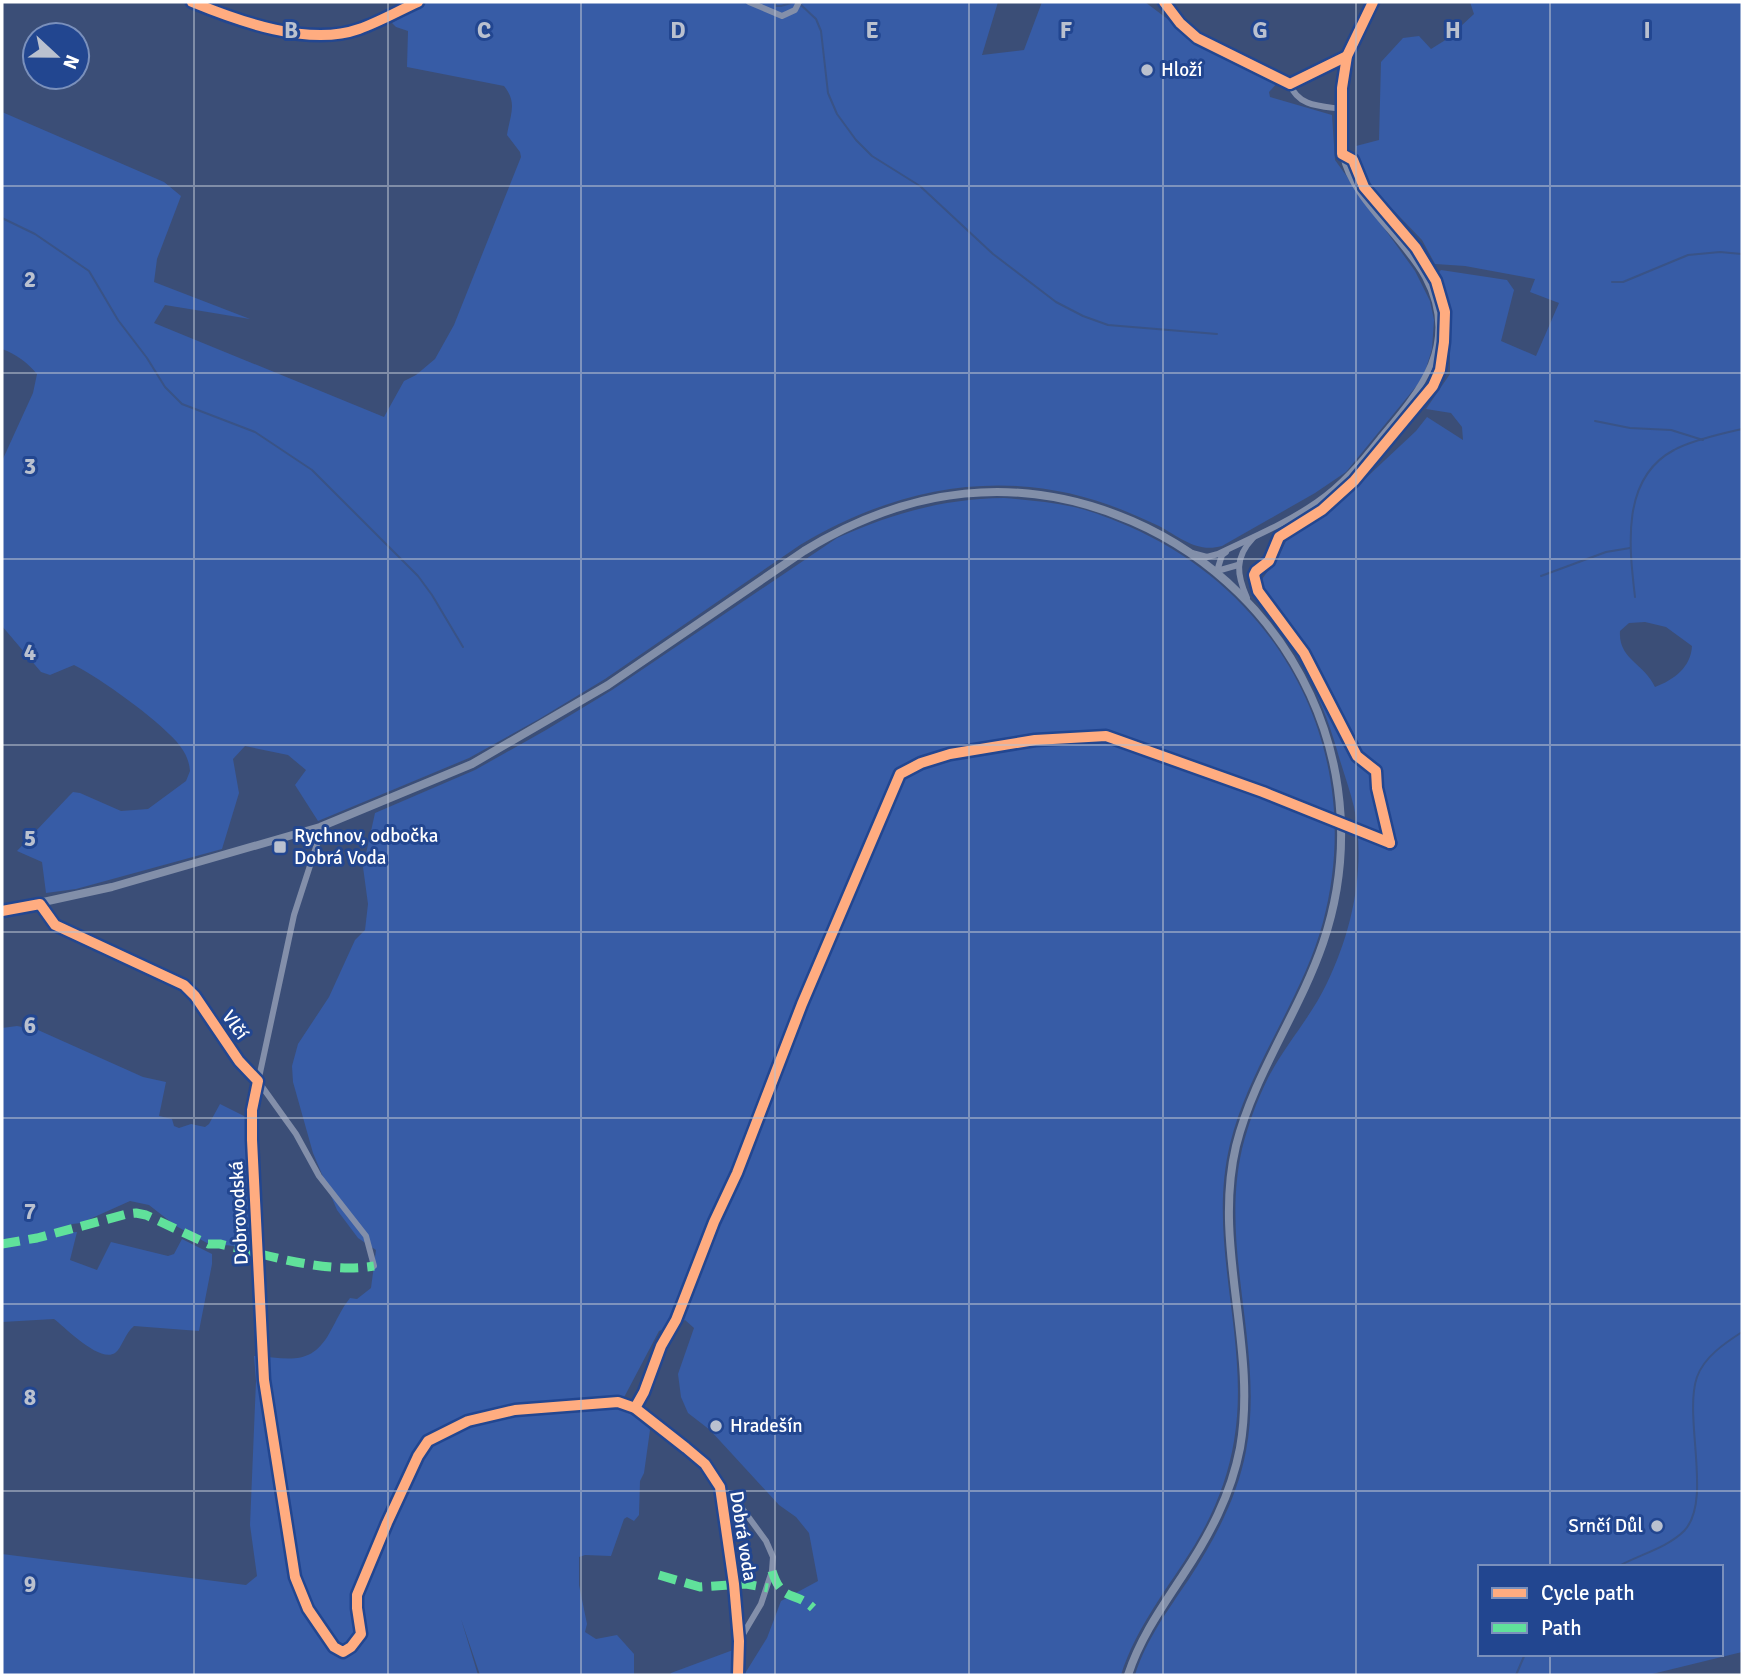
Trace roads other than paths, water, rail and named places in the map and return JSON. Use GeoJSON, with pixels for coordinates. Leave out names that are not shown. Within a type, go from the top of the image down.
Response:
{"type":"FeatureCollection","features":[{"type":"Feature","properties":{"kind":"main road"},"geometry":{"type":"LineString","coordinates":[[2,911],[112,887],[320,827],[472,764],[608,685],[834,532],[893,508],[922,500],[975,492],[1044,495],[1078,501],[1120,516],[1153,530],[1189,552],[1217,571],[1247,598],[1277,635],[1300,672],[1326,733],[1339,798],[1339,867],[1324,941],[1242,1125],[1232,1168],[1228,1204],[1229,1239],[1244,1394],[1242,1437],[1237,1463],[1229,1490],[1212,1528],[1150,1626],[1128,1675]]}},
{"type":"Feature","properties":{"kind":"street"},"geometry":{"type":"LineString","coordinates":[[192,2],[251,22],[319,35],[360,29],[418,2]]}},
{"type":"Feature","properties":{"kind":"street"},"geometry":{"type":"LineString","coordinates":[[749,2],[782,16],[790,14],[799,2]]}},
{"type":"Feature","properties":{"kind":"street"},"geometry":{"type":"LineString","coordinates":[[1164,2],[1180,23],[1197,38],[1290,85],[1293,93],[1304,102],[1342,109]]}},
{"type":"Feature","properties":{"kind":"street"},"geometry":{"type":"LineString","coordinates":[[1189,552],[1212,557],[1315,503],[1356,468],[1418,391],[1429,373],[1437,341],[1434,297],[1423,273],[1404,244],[1350,178],[1342,154],[1342,109],[1347,56],[1373,2]]}},
{"type":"Feature","properties":{"kind":"street"},"geometry":{"type":"LineString","coordinates":[[1290,85],[1347,56]]}},
{"type":"Feature","properties":{"kind":"street"},"geometry":{"type":"LineString","coordinates":[[1247,598],[1239,580],[1238,565],[1242,552],[1257,534]]}},
{"type":"Feature","properties":{"kind":"street"},"geometry":{"type":"LineString","coordinates":[[1217,571],[1222,555],[1230,548]]}},
{"type":"Feature","properties":{"kind":"street"},"geometry":{"type":"LineString","coordinates":[[1217,571],[1238,565]]}},
{"type":"Feature","properties":{"kind":"street","name":"Dobrovodská"},"geometry":{"type":"LineString","coordinates":[[320,827],[292,925],[252,1110],[264,1380],[295,1577],[308,1609],[334,1647],[343,1652],[351,1647],[361,1634],[357,1595],[418,1456],[428,1441],[468,1421],[515,1410],[618,1402],[635,1408],[686,1448]]}},
{"type":"Feature","properties":{"kind":"street","name":"Vlčí"},"geometry":{"type":"LineString","coordinates":[[50,921],[187,987],[296,1134],[319,1177],[366,1236],[374,1266]]}},
{"type":"Feature","properties":{"kind":"street","name":"Dobrá voda"},"geometry":{"type":"LineString","coordinates":[[686,1448],[705,1464],[720,1488],[736,1500],[761,1531],[773,1557],[772,1572],[761,1604],[739,1641]]}},
{"type":"Feature","properties":{"kind":"street","name":"Dobrá voda"},"geometry":{"type":"LineString","coordinates":[[720,1488],[739,1641]]}},
{"type":"Feature","properties":{"kind":"street"},"geometry":{"type":"LineString","coordinates":[[738,1675],[739,1641]]}},
{"type":"Feature","properties":{"kind":"waterway"},"geometry":{"type":"LineString","coordinates":[[774,2],[776,6],[794,2]]}},
{"type":"Feature","properties":{"kind":"waterway"},"geometry":{"type":"LineString","coordinates":[[800,4],[816,19],[821,31],[828,93],[837,114],[856,140],[872,156],[920,186],[993,254],[1056,302],[1108,325],[1217,334]]}},
{"type":"Feature","properties":{"kind":"waterway"},"geometry":{"type":"LineString","coordinates":[[2,218],[35,234],[89,271],[118,320],[165,387],[182,404],[255,432],[312,470],[418,576],[463,647]]}},
{"type":"Feature","properties":{"kind":"waterway"},"geometry":{"type":"LineString","coordinates":[[1612,282],[1623,282],[1688,255],[1720,252],[1742,254]]}},
{"type":"Feature","properties":{"kind":"waterway"},"geometry":{"type":"LineString","coordinates":[[1595,421],[1630,428],[1671,430],[1703,440]]}},
{"type":"Feature","properties":{"kind":"waterway"},"geometry":{"type":"LineString","coordinates":[[1635,597],[1631,556],[1632,515],[1645,478],[1657,462],[1674,450],[1698,440],[1742,429]]}},
{"type":"Feature","properties":{"kind":"waterway"},"geometry":{"type":"LineString","coordinates":[[1541,576],[1606,552],[1630,548]]}},
{"type":"Feature","properties":{"kind":"waterway"},"geometry":{"type":"LineString","coordinates":[[1621,1565],[1677,1537],[1692,1517],[1697,1480],[1693,1414],[1697,1377],[1710,1357],[1742,1332]]}},
{"type":"Feature","properties":{"kind":"waterway"},"geometry":{"type":"LineString","coordinates":[[1516,1675],[1524,1656]]}},
{"type":"Feature","properties":{"kind":"place","name":"Hloží"},"geometry":{"type":"Point","coordinates":[1147,70]}},
{"type":"Feature","properties":{"kind":"place","name":"Rychnov, odbočka Dobrá Voda"},"geometry":{"type":"Point","coordinates":[280,847]}},
{"type":"Feature","properties":{"kind":"place","name":"Hradešín"},"geometry":{"type":"Point","coordinates":[716,1426]}},
{"type":"Feature","properties":{"kind":"place","name":"Srnčí Důl"},"geometry":{"type":"Point","coordinates":[1657,1526]}}]}
